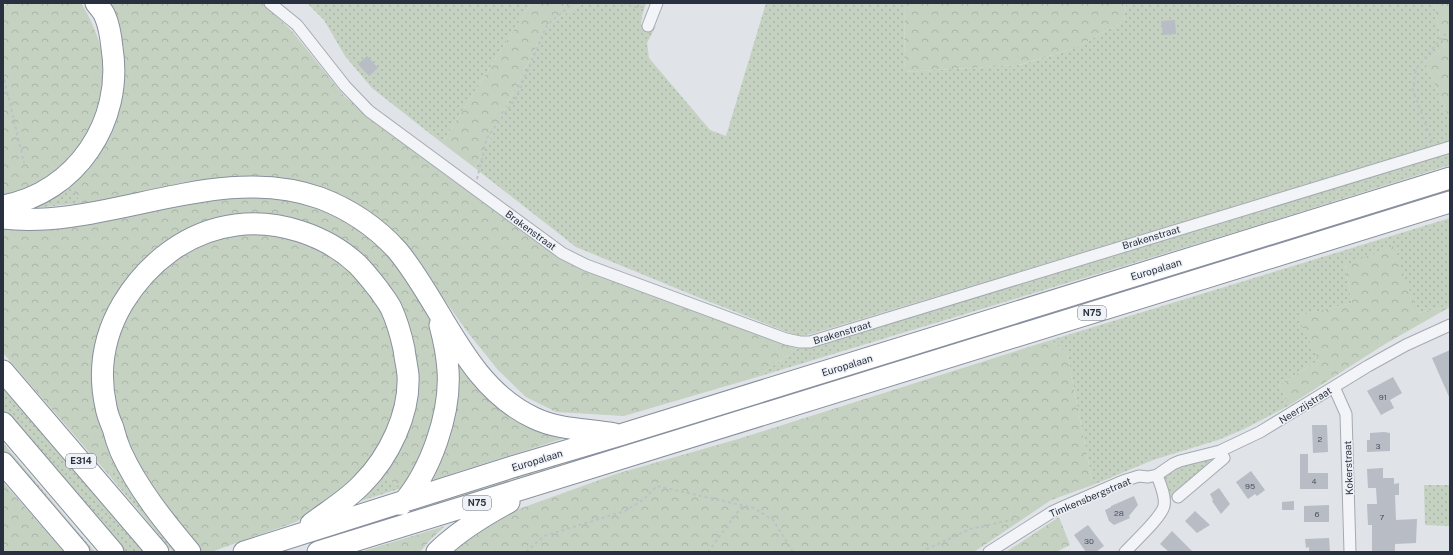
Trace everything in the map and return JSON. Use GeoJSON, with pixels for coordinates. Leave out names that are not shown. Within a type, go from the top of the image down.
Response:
{"type":"FeatureCollection","features":[{"type":"Feature","properties":{"kind":"highway"},"geometry":{"type":"LineString","coordinates":[[3,206],[26,200],[56,184],[86,155],[95,142],[105,121],[112,98],[115,66],[105,16],[96,3]]}},
{"type":"Feature","properties":{"kind":"highway","name":"Europalaan"},"geometry":{"type":"LineString","coordinates":[[244,552],[405,500],[1450,178]]}},
{"type":"Feature","properties":{"kind":"highway"},"geometry":{"type":"LineString","coordinates":[[3,218],[30,219],[63,217],[98,212],[219,189],[264,188],[307,194],[332,203],[357,217],[377,231],[396,250],[411,269],[473,367],[496,391],[519,410],[554,425],[620,435]]}},
{"type":"Feature","properties":{"kind":"highway","name":"N75"},"geometry":{"type":"LineString","coordinates":[[318,552],[365,536],[589,469],[1450,202]]}},
{"type":"Feature","properties":{"kind":"highway"},"geometry":{"type":"LineString","coordinates":[[190,552],[167,525],[140,486],[121,452],[106,409],[102,373],[104,356],[107,340],[119,311],[135,284],[154,264],[176,247],[188,240],[218,229],[236,225],[267,225],[299,231],[342,253],[355,262],[382,295],[390,307],[401,334],[406,362],[407,389],[404,408],[392,442],[362,484],[344,501],[298,534]]}},
{"type":"Feature","properties":{"kind":"highway"},"geometry":{"type":"LineString","coordinates":[[365,536],[394,513],[405,500],[424,471],[438,438],[446,399],[448,371],[446,352],[436,309]]}},
{"type":"Feature","properties":{"kind":"highway","name":"E314"},"geometry":{"type":"LineString","coordinates":[[3,371],[71,448],[158,552]]}},
{"type":"Feature","properties":{"kind":"highway"},"geometry":{"type":"LineString","coordinates":[[3,423],[49,475],[113,552]]}},
{"type":"Feature","properties":{"kind":"highway"},"geometry":{"type":"LineString","coordinates":[[3,463],[79,552]]}},
{"type":"Feature","properties":{"kind":"highway"},"geometry":{"type":"LineString","coordinates":[[437,552],[458,533],[494,510],[510,502],[558,487],[589,469]]}},
{"type":"Feature","properties":{"kind":"street","name":"Brakenstraat"},"geometry":{"type":"LineString","coordinates":[[270,3],[296,25],[345,86],[369,111],[562,253],[586,265],[786,339],[800,342],[810,342],[1450,147]]}},
{"type":"Feature","properties":{"kind":"street"},"geometry":{"type":"LineString","coordinates":[[648,26],[651,5]]}},
{"type":"Feature","properties":{"kind":"street","name":"Neerzijstraat"},"geometry":{"type":"LineString","coordinates":[[1220,450],[1260,432],[1334,387],[1406,346],[1450,325]]}},
{"type":"Feature","properties":{"kind":"street","name":"Kokerstraat"},"geometry":{"type":"LineString","coordinates":[[1334,387],[1346,414],[1350,552]]}},
{"type":"Feature","properties":{"kind":"street"},"geometry":{"type":"LineString","coordinates":[[1178,497],[1224,458],[1220,450]]}},
{"type":"Feature","properties":{"kind":"street","name":"Timkensbergstraat"},"geometry":{"type":"LineString","coordinates":[[989,552],[1052,512],[1123,481],[1139,476],[1148,477],[1157,475],[1180,461],[1220,450]]}},
{"type":"Feature","properties":{"kind":"street"},"geometry":{"type":"LineString","coordinates":[[1125,552],[1161,513],[1164,505],[1164,497],[1157,475]]}},
{"type":"Feature","properties":{"kind":"path"},"geometry":{"type":"LineString","coordinates":[[471,187],[478,177],[487,138],[516,98],[547,25],[573,3]]}},
{"type":"Feature","properties":{"kind":"path"},"geometry":{"type":"LineString","coordinates":[[623,3],[635,7],[651,5]]}},
{"type":"Feature","properties":{"kind":"path"},"geometry":{"type":"LineString","coordinates":[[1436,151],[1413,90],[1416,69],[1444,34],[1450,33]]}},
{"type":"Feature","properties":{"kind":"path"},"geometry":{"type":"LineString","coordinates":[[3,74],[24,163]]}},
{"type":"Feature","properties":{"kind":"path"},"geometry":{"type":"LineString","coordinates":[[527,552],[526,551],[544,536],[625,511],[644,499],[657,486],[754,508],[773,520],[793,552]]}},
{"type":"Feature","properties":{"kind":"path"},"geometry":{"type":"LineString","coordinates":[[708,552],[742,506]]}},
{"type":"Feature","properties":{"kind":"path"},"geometry":{"type":"LineString","coordinates":[[921,552],[970,529],[1023,518]]}},
{"type":"Feature","properties":{"kind":"green space"},"geometry":{"type":"Polygon","coordinates":[[[7,3],[81,3],[89,17],[98,39],[102,54],[103,75],[102,87],[95,113],[78,148],[67,162],[57,171],[34,186],[23,192],[3,198],[3,8],[7,3]]]}},
{"type":"Feature","properties":{"kind":"green space"},"geometry":{"type":"Polygon","coordinates":[[[107,3],[262,3],[292,31],[345,97],[444,173],[564,259],[801,346],[757,377],[624,416],[556,412],[526,397],[498,370],[469,334],[395,232],[336,195],[268,177],[184,183],[109,202],[82,203],[66,181],[112,127],[125,70],[113,11],[107,3]]]}},
{"type":"Feature","properties":{"kind":"green space"},"geometry":{"type":"Polygon","coordinates":[[[307,3],[531,3],[442,143],[372,88],[345,56],[324,20],[307,3]]]}},
{"type":"Feature","properties":{"kind":"green space"},"geometry":{"type":"Polygon","coordinates":[[[531,3],[583,3],[547,25],[475,168],[442,143],[531,3]]]}},
{"type":"Feature","properties":{"kind":"green space"},"geometry":{"type":"Polygon","coordinates":[[[583,3],[646,3],[641,24],[653,28],[656,26],[647,43],[649,58],[710,130],[726,136],[766,3],[905,3],[904,72],[1020,65],[1075,48],[1124,21],[1126,3],[1236,3],[1237,5],[1248,3],[1434,3],[1440,36],[1445,47],[1425,62],[1450,120],[1450,142],[811,334],[797,336],[576,247],[475,168],[547,25],[583,3]]]}},
{"type":"Feature","properties":{"kind":"green space"},"geometry":{"type":"Polygon","coordinates":[[[905,3],[1126,3],[1124,21],[1075,48],[1019,65],[904,72],[905,3]]]}},
{"type":"Feature","properties":{"kind":"green space"},"geometry":{"type":"Polygon","coordinates":[[[1434,3],[1450,3],[1450,120],[1425,62],[1445,47],[1440,36],[1434,3]]]}},
{"type":"Feature","properties":{"kind":"green space"},"geometry":{"type":"Polygon","coordinates":[[[1450,150],[1450,165],[1259,225],[757,377],[801,346],[1450,150]]]}},
{"type":"Feature","properties":{"kind":"green space"},"geometry":{"type":"Polygon","coordinates":[[[66,181],[82,203],[34,208],[66,181]]]}},
{"type":"Feature","properties":{"kind":"green space"},"geometry":{"type":"Polygon","coordinates":[[[1450,186],[1450,196],[635,447],[631,439],[1450,186]]]}},
{"type":"Feature","properties":{"kind":"green space"},"geometry":{"type":"Polygon","coordinates":[[[249,193],[282,195],[328,211],[372,235],[406,272],[433,320],[444,379],[429,447],[402,488],[380,474],[414,354],[340,244],[216,220],[107,313],[99,330],[94,354],[117,459],[109,475],[3,353],[3,225],[249,193]]]}},
{"type":"Feature","properties":{"kind":"green space"},"geometry":{"type":"Polygon","coordinates":[[[1450,218],[1450,306],[1418,313],[1345,265],[1352,303],[1298,316],[1319,360],[1279,385],[1290,405],[1242,430],[1218,440],[1153,460],[1093,485],[1067,354],[1051,340],[1450,218]]]}},
{"type":"Feature","properties":{"kind":"green space"},"geometry":{"type":"Polygon","coordinates":[[[244,233],[271,233],[305,243],[332,256],[354,273],[378,306],[389,328],[399,374],[398,393],[392,419],[371,461],[326,504],[296,522],[211,552],[200,552],[139,470],[117,414],[111,387],[113,362],[118,334],[139,293],[166,266],[192,250],[220,237],[244,233]]]}},
{"type":"Feature","properties":{"kind":"green space"},"geometry":{"type":"Polygon","coordinates":[[[1393,246],[1418,313],[1450,307],[1385,344],[1290,405],[1279,385],[1319,360],[1297,316],[1352,303],[1345,265],[1393,246]]]}},
{"type":"Feature","properties":{"kind":"green space"},"geometry":{"type":"Polygon","coordinates":[[[1051,340],[1067,354],[1093,485],[1051,500],[974,552],[450,552],[476,529],[516,510],[616,474],[738,439],[1051,340]]]}},
{"type":"Feature","properties":{"kind":"green space"},"geometry":{"type":"Polygon","coordinates":[[[456,362],[463,364],[568,437],[429,481],[429,478],[446,449],[451,422],[456,362]]]}},
{"type":"Feature","properties":{"kind":"green space"},"geometry":{"type":"Polygon","coordinates":[[[3,385],[146,552],[123,552],[3,413],[3,385]]]}},
{"type":"Feature","properties":{"kind":"green space"},"geometry":{"type":"Polygon","coordinates":[[[3,443],[95,552],[87,552],[3,452],[3,443]]]}},
{"type":"Feature","properties":{"kind":"green space"},"geometry":{"type":"Polygon","coordinates":[[[608,447],[610,455],[404,518],[410,507],[608,447]]]}},
{"type":"Feature","properties":{"kind":"green space"},"geometry":{"type":"Polygon","coordinates":[[[1209,458],[1211,460],[1210,462],[1170,499],[1164,479],[1169,471],[1209,458]]]}},
{"type":"Feature","properties":{"kind":"green space"},"geometry":{"type":"Polygon","coordinates":[[[117,459],[183,552],[173,552],[109,475],[117,459]]]}},
{"type":"Feature","properties":{"kind":"green space"},"geometry":{"type":"Polygon","coordinates":[[[380,474],[402,488],[351,504],[380,474]]]}},
{"type":"Feature","properties":{"kind":"green space"},"geometry":{"type":"Polygon","coordinates":[[[3,482],[64,552],[3,552],[3,482]]]}},
{"type":"Feature","properties":{"kind":"green space"},"geometry":{"type":"Polygon","coordinates":[[[1424,485],[1450,485],[1450,526],[1425,525],[1424,485]]]}},
{"type":"Feature","properties":{"kind":"green space"},"geometry":{"type":"Polygon","coordinates":[[[1059,517],[1070,545],[1056,552],[1006,552],[1059,517]]]}},
{"type":"Feature","properties":{"kind":"green space"},"geometry":{"type":"Polygon","coordinates":[[[445,526],[420,552],[360,552],[445,526]]]}},
{"type":"Feature","properties":{"kind":"building"},"geometry":{"type":"Polygon","coordinates":[[[1175,20],[1176,34],[1163,35],[1161,21],[1175,20]]]}},
{"type":"Feature","properties":{"kind":"building"},"geometry":{"type":"Polygon","coordinates":[[[367,56],[378,68],[369,76],[358,64],[367,56]]]}},
{"type":"Feature","properties":{"kind":"building"},"geometry":{"type":"Polygon","coordinates":[[[1450,350],[1450,399],[1432,358],[1450,350]]]}},
{"type":"Feature","properties":{"kind":"building"},"geometry":{"type":"Polygon","coordinates":[[[1393,377],[1402,393],[1390,400],[1394,408],[1381,415],[1367,391],[1393,377]]]}},
{"type":"Feature","properties":{"kind":"building"},"geometry":{"type":"Polygon","coordinates":[[[1312,425],[1327,425],[1328,452],[1313,453],[1312,425]]]}},
{"type":"Feature","properties":{"kind":"building"},"geometry":{"type":"Polygon","coordinates":[[[1370,433],[1390,433],[1390,451],[1367,452],[1367,440],[1370,440],[1370,433]]]}},
{"type":"Feature","properties":{"kind":"building"},"geometry":{"type":"Polygon","coordinates":[[[1300,454],[1308,454],[1308,473],[1328,473],[1328,489],[1300,489],[1300,454]]]}},
{"type":"Feature","properties":{"kind":"building"},"geometry":{"type":"Polygon","coordinates":[[[1383,468],[1383,478],[1394,478],[1394,484],[1399,483],[1399,495],[1395,495],[1396,520],[1417,519],[1416,543],[1395,544],[1395,552],[1372,552],[1372,525],[1368,525],[1367,504],[1377,504],[1376,488],[1368,488],[1367,469],[1383,468]]]}},
{"type":"Feature","properties":{"kind":"building"},"geometry":{"type":"Polygon","coordinates":[[[1251,471],[1265,490],[1257,496],[1255,494],[1248,499],[1236,482],[1251,471]]]}},
{"type":"Feature","properties":{"kind":"building"},"geometry":{"type":"Polygon","coordinates":[[[1219,488],[1230,504],[1221,514],[1212,501],[1213,500],[1210,494],[1219,488]]]}},
{"type":"Feature","properties":{"kind":"building"},"geometry":{"type":"Polygon","coordinates":[[[1134,496],[1138,505],[1129,516],[1130,518],[1114,525],[1109,521],[1105,510],[1134,496]]]}},
{"type":"Feature","properties":{"kind":"building"},"geometry":{"type":"Polygon","coordinates":[[[1294,501],[1294,510],[1282,510],[1282,502],[1294,501]]]}},
{"type":"Feature","properties":{"kind":"building"},"geometry":{"type":"Polygon","coordinates":[[[1329,505],[1329,522],[1304,522],[1304,506],[1329,505]]]}},
{"type":"Feature","properties":{"kind":"building"},"geometry":{"type":"Polygon","coordinates":[[[1195,511],[1210,525],[1197,533],[1185,521],[1195,511]]]}},
{"type":"Feature","properties":{"kind":"building"},"geometry":{"type":"Polygon","coordinates":[[[1088,525],[1104,546],[1096,552],[1086,552],[1074,535],[1088,525]]]}},
{"type":"Feature","properties":{"kind":"building"},"geometry":{"type":"Polygon","coordinates":[[[1172,531],[1193,552],[1169,552],[1160,544],[1172,531]]]}},
{"type":"Feature","properties":{"kind":"building"},"geometry":{"type":"Polygon","coordinates":[[[1329,538],[1330,552],[1309,552],[1309,547],[1306,548],[1305,539],[1329,538]]]}}]}
